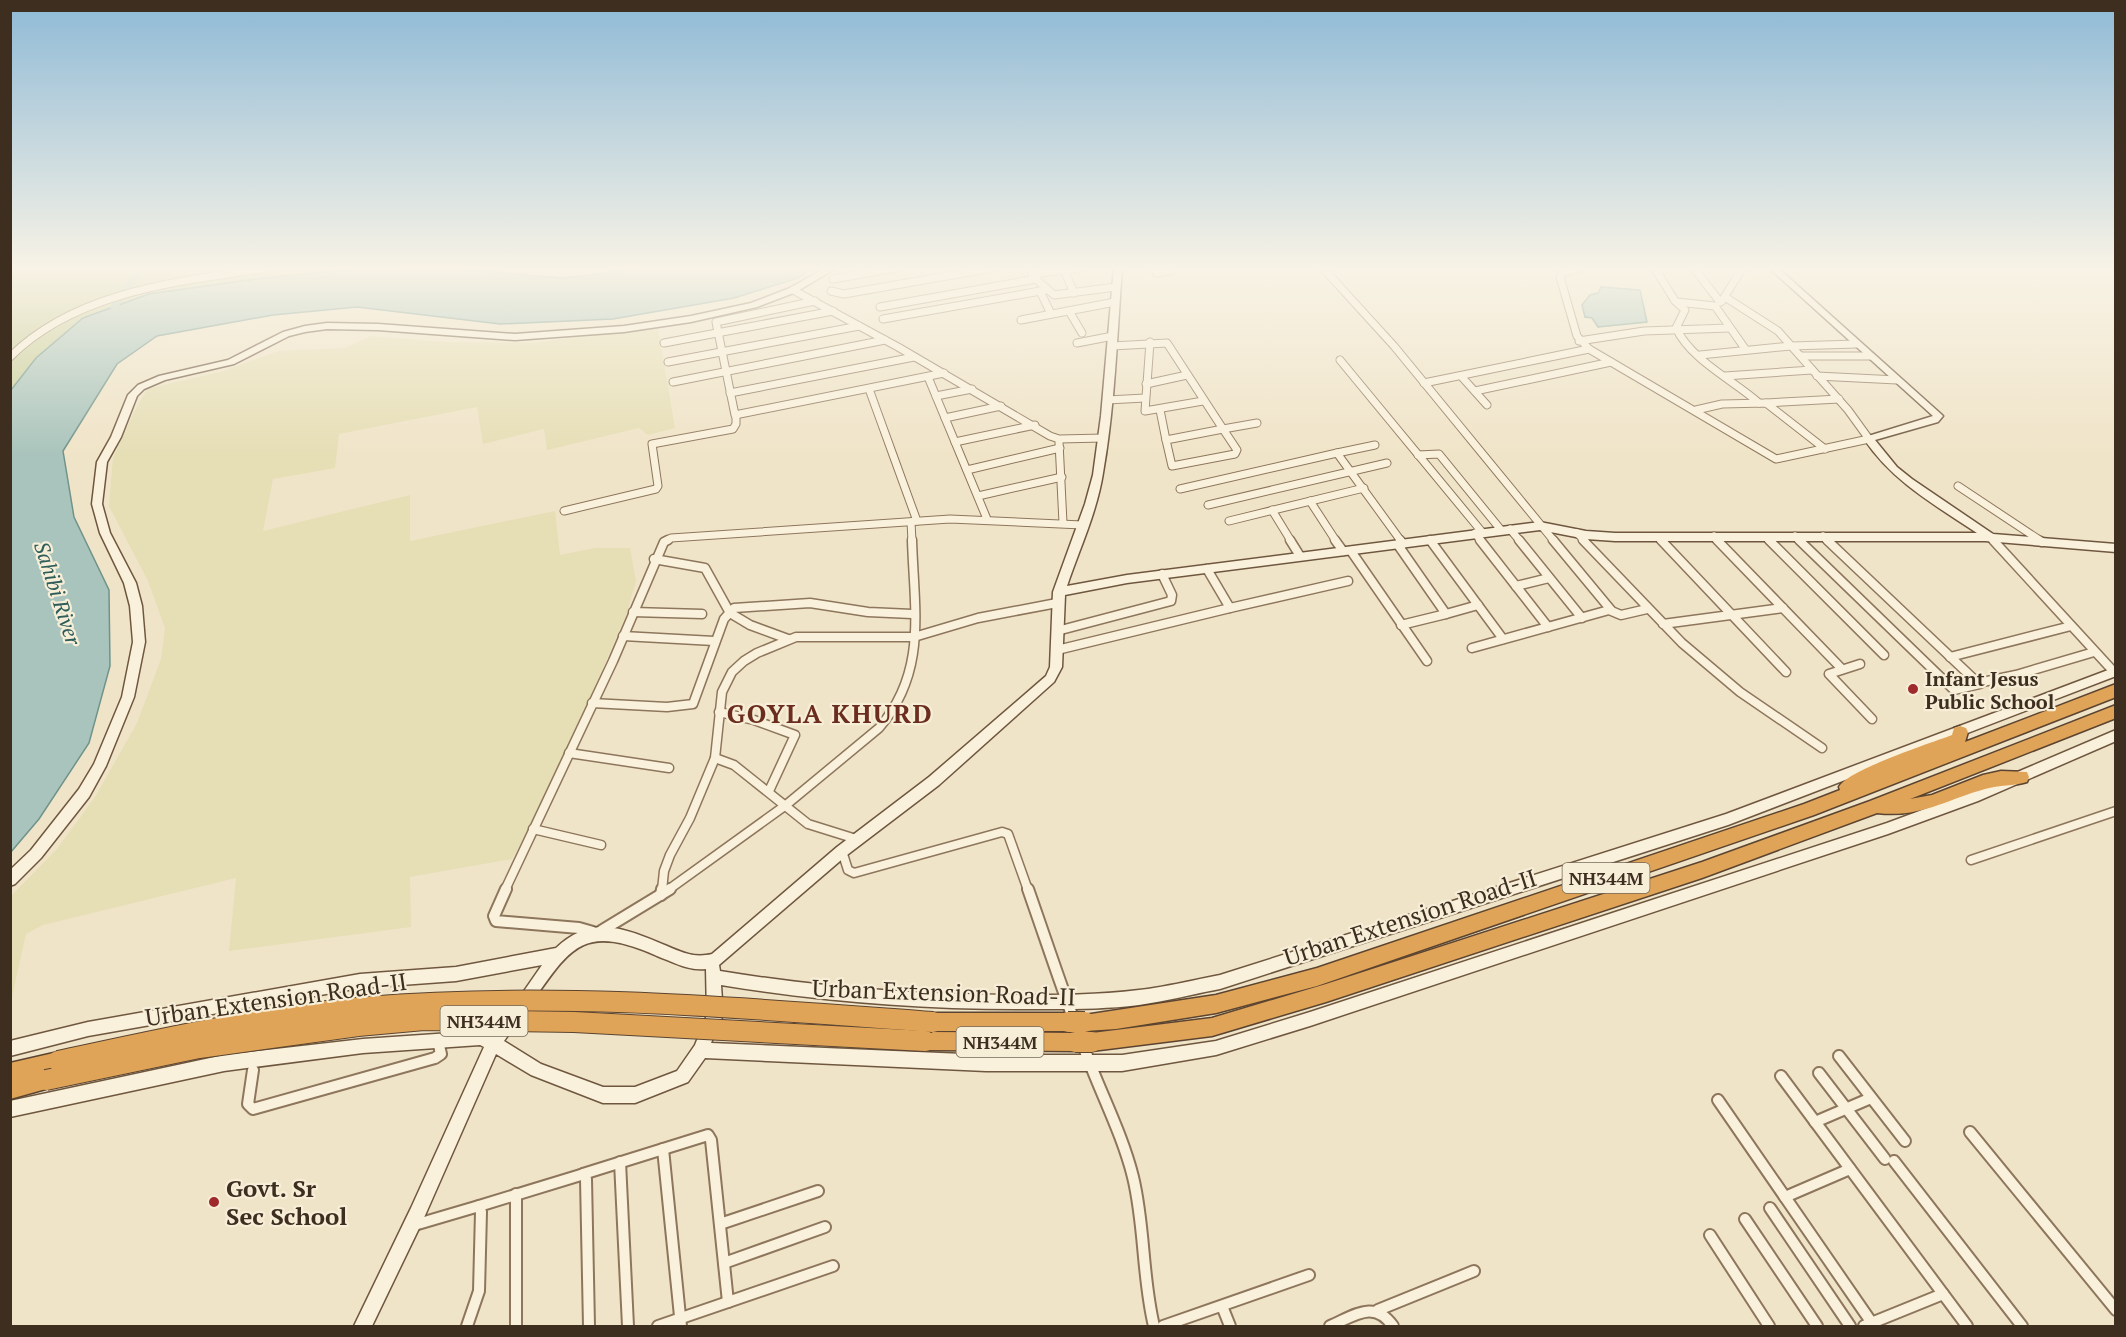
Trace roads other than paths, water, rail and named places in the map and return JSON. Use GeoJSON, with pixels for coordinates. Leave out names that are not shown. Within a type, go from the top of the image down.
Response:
{"type":"FeatureCollection","features":[{"type":"Feature","properties":{"kind":"highway","name":"Urban Extension Road-II"},"geometry":{"type":"LineString","coordinates":[[10,1073],[198,1031],[366,1007],[556,1000],[733,1008],[933,1022],[1077,1022],[1116,1020],[1216,1004],[1317,977],[1841,797],[2115,690]]}},
{"type":"Feature","properties":{"kind":"highway","name":"Urban Extension Road-II"},"geometry":{"type":"LineString","coordinates":[[10,1089],[199,1048],[358,1026],[424,1020],[574,1022],[925,1041],[1083,1042],[1212,1027],[1326,993],[1702,870],[1876,806],[2115,711]]}},
{"type":"Feature","properties":{"kind":"highway"},"geometry":{"type":"LineString","coordinates":[[1841,797],[1845,789],[1874,772],[1959,740],[1960,732]]}},
{"type":"Feature","properties":{"kind":"highway"},"geometry":{"type":"LineString","coordinates":[[1876,806],[1912,808],[1991,780],[2021,777]]}},
{"type":"Feature","properties":{"kind":"street"},"geometry":{"type":"LineString","coordinates":[[10,357],[48,329]]}},
{"type":"Feature","properties":{"kind":"street"},"geometry":{"type":"LineString","coordinates":[[10,880],[36,854],[84,793],[100,766],[128,697],[139,642],[136,606],[130,583],[105,533],[97,504],[102,462],[116,437],[133,395],[141,387],[162,378],[231,362],[286,334],[307,329]]}},
{"type":"Feature","properties":{"kind":"street"},"geometry":{"type":"LineString","coordinates":[[407,329],[500,337],[540,337],[619,329]]}},
{"type":"Feature","properties":{"kind":"street"},"geometry":{"type":"LineString","coordinates":[[564,511],[656,489],[658,486],[652,444],[733,429],[736,424],[736,415],[717,329]]}},
{"type":"Feature","properties":{"kind":"street"},"geometry":{"type":"LineString","coordinates":[[664,343],[741,329]]}},
{"type":"Feature","properties":{"kind":"street"},"geometry":{"type":"LineString","coordinates":[[668,362],[842,329]]}},
{"type":"Feature","properties":{"kind":"street"},"geometry":{"type":"LineString","coordinates":[[866,329],[1059,439],[1104,438]]}},
{"type":"Feature","properties":{"kind":"street"},"geometry":{"type":"LineString","coordinates":[[1080,329],[1082,333]]}},
{"type":"Feature","properties":{"kind":"street"},"geometry":{"type":"LineString","coordinates":[[1082,525],[987,519],[914,521],[671,538],[661,544],[623,636],[533,829],[494,919],[502,923],[579,928],[622,934],[695,963],[712,961],[734,947],[779,904],[856,839],[934,782],[1047,682],[1056,669],[1058,597],[1082,525],[1098,475],[1104,438],[1113,329]]}},
{"type":"Feature","properties":{"kind":"street"},"geometry":{"type":"LineString","coordinates":[[1377,329],[1424,383],[1611,610],[1621,615],[1647,609]]}},
{"type":"Feature","properties":{"kind":"street"},"geometry":{"type":"LineString","coordinates":[[1575,329],[1579,341],[1589,349],[1776,459],[1869,439],[1938,418],[1841,329]]}},
{"type":"Feature","properties":{"kind":"street"},"geometry":{"type":"LineString","coordinates":[[1579,341],[1644,331],[1692,329]]}},
{"type":"Feature","properties":{"kind":"street"},"geometry":{"type":"LineString","coordinates":[[1730,329],[1746,350]]}},
{"type":"Feature","properties":{"kind":"street"},"geometry":{"type":"LineString","coordinates":[[715,977],[765,986],[860,996],[972,1002],[1070,1002],[1157,995],[1220,982],[1728,819],[2114,672],[1991,537],[1896,473],[1880,456],[1839,399],[1775,329]]}},
{"type":"Feature","properties":{"kind":"street"},"geometry":{"type":"LineString","coordinates":[[1676,330],[1700,355],[1725,376],[1825,449]]}},
{"type":"Feature","properties":{"kind":"street"},"geometry":{"type":"LineString","coordinates":[[673,382],[885,340]]}},
{"type":"Feature","properties":{"kind":"street"},"geometry":{"type":"LineString","coordinates":[[1077,343],[1112,341],[1167,343],[1237,453],[1178,466],[1170,464],[1160,410]]}},
{"type":"Feature","properties":{"kind":"street"},"geometry":{"type":"LineString","coordinates":[[1149,342],[1144,411],[1203,401]]}},
{"type":"Feature","properties":{"kind":"street"},"geometry":{"type":"LineString","coordinates":[[1700,355],[1791,346],[1857,344]]}},
{"type":"Feature","properties":{"kind":"street"},"geometry":{"type":"LineString","coordinates":[[1424,383],[1589,349]]}},
{"type":"Feature","properties":{"kind":"street"},"geometry":{"type":"LineString","coordinates":[[1801,357],[1870,356]]}},
{"type":"Feature","properties":{"kind":"street"},"geometry":{"type":"LineString","coordinates":[[730,393],[914,357]]}},
{"type":"Feature","properties":{"kind":"street"},"geometry":{"type":"LineString","coordinates":[[1340,360],[1418,455],[1548,627]]}},
{"type":"Feature","properties":{"kind":"street"},"geometry":{"type":"LineString","coordinates":[[1475,391],[1611,362]]}},
{"type":"Feature","properties":{"kind":"street"},"geometry":{"type":"LineString","coordinates":[[736,415],[944,373]]}},
{"type":"Feature","properties":{"kind":"street"},"geometry":{"type":"LineString","coordinates":[[1725,376],[1815,373],[1897,380]]}},
{"type":"Feature","properties":{"kind":"street"},"geometry":{"type":"LineString","coordinates":[[1146,384],[1187,375]]}},
{"type":"Feature","properties":{"kind":"street"},"geometry":{"type":"LineString","coordinates":[[928,376],[987,519]]}},
{"type":"Feature","properties":{"kind":"street"},"geometry":{"type":"LineString","coordinates":[[1461,376],[1487,405]]}},
{"type":"Feature","properties":{"kind":"street"},"geometry":{"type":"LineString","coordinates":[[363,1326],[411,1226],[493,1043],[557,955],[581,936],[597,931],[661,895],[786,805],[879,728],[892,713],[907,685],[915,650],[912,614],[914,521],[869,389]]}},
{"type":"Feature","properties":{"kind":"street"},"geometry":{"type":"LineString","coordinates":[[936,396],[972,389]]}},
{"type":"Feature","properties":{"kind":"street"},"geometry":{"type":"LineString","coordinates":[[1107,400],[1145,398]]}},
{"type":"Feature","properties":{"kind":"street"},"geometry":{"type":"LineString","coordinates":[[1696,410],[1722,404],[1839,399]]}},
{"type":"Feature","properties":{"kind":"street"},"geometry":{"type":"LineString","coordinates":[[945,418],[1001,406]]}},
{"type":"Feature","properties":{"kind":"street"},"geometry":{"type":"LineString","coordinates":[[1166,440],[1257,423]]}},
{"type":"Feature","properties":{"kind":"street"},"geometry":{"type":"LineString","coordinates":[[955,442],[1035,425]]}},
{"type":"Feature","properties":{"kind":"street"},"geometry":{"type":"LineString","coordinates":[[1059,439],[1063,523]]}},
{"type":"Feature","properties":{"kind":"street"},"geometry":{"type":"LineString","coordinates":[[1180,489],[1375,445]]}},
{"type":"Feature","properties":{"kind":"street"},"geometry":{"type":"LineString","coordinates":[[966,471],[1060,448]]}},
{"type":"Feature","properties":{"kind":"street"},"geometry":{"type":"LineString","coordinates":[[1337,453],[1364,488],[1446,614]]}},
{"type":"Feature","properties":{"kind":"street"},"geometry":{"type":"LineString","coordinates":[[1418,455],[1439,454],[1582,618]]}},
{"type":"Feature","properties":{"kind":"street"},"geometry":{"type":"LineString","coordinates":[[1208,504],[1387,462]]}},
{"type":"Feature","properties":{"kind":"street"},"geometry":{"type":"LineString","coordinates":[[978,496],[1062,477]]}},
{"type":"Feature","properties":{"kind":"street"},"geometry":{"type":"LineString","coordinates":[[1958,486],[2042,542]]}},
{"type":"Feature","properties":{"kind":"street"},"geometry":{"type":"LineString","coordinates":[[1229,521],[1364,488]]}},
{"type":"Feature","properties":{"kind":"street"},"geometry":{"type":"LineString","coordinates":[[1310,501],[1427,661]]}},
{"type":"Feature","properties":{"kind":"street"},"geometry":{"type":"LineString","coordinates":[[1272,510],[1300,556]]}},
{"type":"Feature","properties":{"kind":"street"},"geometry":{"type":"LineString","coordinates":[[661,895],[664,871],[670,855],[690,818],[715,758],[722,692],[732,672],[757,653],[788,639],[813,636],[914,637],[1058,597],[1162,574],[1540,526],[1616,537],[1991,537],[2115,548]]}},
{"type":"Feature","properties":{"kind":"street"},"geometry":{"type":"LineString","coordinates":[[1577,533],[1647,609],[1740,692],[1822,748]]}},
{"type":"Feature","properties":{"kind":"street"},"geometry":{"type":"LineString","coordinates":[[1714,536],[1842,669]]}},
{"type":"Feature","properties":{"kind":"street"},"geometry":{"type":"LineString","coordinates":[[1795,536],[1954,690],[2094,652]]}},
{"type":"Feature","properties":{"kind":"street"},"geometry":{"type":"LineString","coordinates":[[1822,536],[1980,684]]}},
{"type":"Feature","properties":{"kind":"street"},"geometry":{"type":"LineString","coordinates":[[1659,537],[1786,672]]}},
{"type":"Feature","properties":{"kind":"street"},"geometry":{"type":"LineString","coordinates":[[1766,537],[1884,655]]}},
{"type":"Feature","properties":{"kind":"street"},"geometry":{"type":"LineString","coordinates":[[1430,540],[1503,639]]}},
{"type":"Feature","properties":{"kind":"street"},"geometry":{"type":"LineString","coordinates":[[654,559],[700,566],[707,570],[729,611],[750,625],[788,639]]}},
{"type":"Feature","properties":{"kind":"street"},"geometry":{"type":"LineString","coordinates":[[1207,569],[1230,608]]}},
{"type":"Feature","properties":{"kind":"street"},"geometry":{"type":"LineString","coordinates":[[1057,631],[1171,601],[1172,595],[1162,574]]}},
{"type":"Feature","properties":{"kind":"street"},"geometry":{"type":"LineString","coordinates":[[1516,586],[1549,578]]}},
{"type":"Feature","properties":{"kind":"street"},"geometry":{"type":"LineString","coordinates":[[1057,650],[1348,581]]}},
{"type":"Feature","properties":{"kind":"street"},"geometry":{"type":"LineString","coordinates":[[592,703],[667,707],[693,704],[714,641],[729,611],[745,606],[810,603],[868,612],[912,614]]}},
{"type":"Feature","properties":{"kind":"street"},"geometry":{"type":"LineString","coordinates":[[1401,625],[1478,605]]}},
{"type":"Feature","properties":{"kind":"street"},"geometry":{"type":"LineString","coordinates":[[1663,624],[1732,615],[1742,616],[1784,608]]}},
{"type":"Feature","properties":{"kind":"street"},"geometry":{"type":"LineString","coordinates":[[1472,648],[1611,610]]}},
{"type":"Feature","properties":{"kind":"street"},"geometry":{"type":"LineString","coordinates":[[633,612],[702,614]]}},
{"type":"Feature","properties":{"kind":"street"},"geometry":{"type":"LineString","coordinates":[[1950,657],[2071,626]]}},
{"type":"Feature","properties":{"kind":"street"},"geometry":{"type":"LineString","coordinates":[[623,636],[714,641]]}},
{"type":"Feature","properties":{"kind":"street"},"geometry":{"type":"LineString","coordinates":[[1860,664],[1830,672],[1829,675],[1872,719]]}},
{"type":"Feature","properties":{"kind":"street"},"geometry":{"type":"LineString","coordinates":[[720,712],[754,720],[795,735],[770,791]]}},
{"type":"Feature","properties":{"kind":"street"},"geometry":{"type":"LineString","coordinates":[[701,1050],[986,1063],[1122,1063],[1216,1048],[1888,828],[2021,777],[2115,735]]}},
{"type":"Feature","properties":{"kind":"street"},"geometry":{"type":"LineString","coordinates":[[569,753],[669,768]]}},
{"type":"Feature","properties":{"kind":"street"},"geometry":{"type":"LineString","coordinates":[[715,758],[734,765],[812,826],[856,839]]}},
{"type":"Feature","properties":{"kind":"street"},"geometry":{"type":"LineString","coordinates":[[1971,860],[2115,811]]}},
{"type":"Feature","properties":{"kind":"street"},"geometry":{"type":"LineString","coordinates":[[533,829],[601,845]]}},
{"type":"Feature","properties":{"kind":"street"},"geometry":{"type":"LineString","coordinates":[[842,851],[848,870],[854,873],[1002,832],[1008,833],[1090,1063],[1108,1103],[1135,1187],[1148,1301],[1154,1326]]}},
{"type":"Feature","properties":{"kind":"street"},"geometry":{"type":"LineString","coordinates":[[10,1048],[88,1029],[360,981],[456,974],[557,955]]}},
{"type":"Feature","properties":{"kind":"street"},"geometry":{"type":"LineString","coordinates":[[10,1109],[224,1063],[363,1046],[480,1038],[493,1043],[536,1070],[603,1095],[635,1095],[682,1077],[701,1050],[715,1015],[715,977],[712,961]]}},
{"type":"Feature","properties":{"kind":"street"},"geometry":{"type":"LineString","coordinates":[[253,1070],[248,1104],[253,1109],[435,1058],[441,1054],[438,1041]]}},
{"type":"Feature","properties":{"kind":"street"},"geometry":{"type":"LineString","coordinates":[[1839,1056],[1905,1141]]}},
{"type":"Feature","properties":{"kind":"street"},"geometry":{"type":"LineString","coordinates":[[1819,1073],[2022,1326]]}},
{"type":"Feature","properties":{"kind":"street"},"geometry":{"type":"LineString","coordinates":[[1781,1076],[1967,1326]]}},
{"type":"Feature","properties":{"kind":"street"},"geometry":{"type":"LineString","coordinates":[[1815,1122],[1871,1098]]}},
{"type":"Feature","properties":{"kind":"street"},"geometry":{"type":"LineString","coordinates":[[1718,1100],[1870,1325],[1943,1294]]}},
{"type":"Feature","properties":{"kind":"street"},"geometry":{"type":"LineString","coordinates":[[1970,1132],[2115,1311]]}},
{"type":"Feature","properties":{"kind":"street"},"geometry":{"type":"LineString","coordinates":[[411,1226],[705,1136],[710,1137],[728,1302]]}},
{"type":"Feature","properties":{"kind":"street"},"geometry":{"type":"LineString","coordinates":[[663,1149],[681,1323]]}},
{"type":"Feature","properties":{"kind":"street"},"geometry":{"type":"LineString","coordinates":[[620,1162],[628,1326]]}},
{"type":"Feature","properties":{"kind":"street"},"geometry":{"type":"LineString","coordinates":[[1785,1197],[1850,1168]]}},
{"type":"Feature","properties":{"kind":"street"},"geometry":{"type":"LineString","coordinates":[[583,1174],[586,1179],[589,1326]]}},
{"type":"Feature","properties":{"kind":"street"},"geometry":{"type":"LineString","coordinates":[[720,1224],[818,1191]]}},
{"type":"Feature","properties":{"kind":"street"},"geometry":{"type":"LineString","coordinates":[[516,1194],[516,1326]]}},
{"type":"Feature","properties":{"kind":"street"},"geometry":{"type":"LineString","coordinates":[[467,1326],[479,1286],[481,1212],[479,1206]]}},
{"type":"Feature","properties":{"kind":"street"},"geometry":{"type":"LineString","coordinates":[[1770,1208],[1850,1326]]}},
{"type":"Feature","properties":{"kind":"street"},"geometry":{"type":"LineString","coordinates":[[1745,1219],[1817,1326]]}},
{"type":"Feature","properties":{"kind":"street"},"geometry":{"type":"LineString","coordinates":[[724,1263],[825,1227]]}},
{"type":"Feature","properties":{"kind":"street"},"geometry":{"type":"LineString","coordinates":[[1710,1235],[1769,1326]]}},
{"type":"Feature","properties":{"kind":"street"},"geometry":{"type":"LineString","coordinates":[[658,1326],[681,1323],[728,1302],[833,1266]]}},
{"type":"Feature","properties":{"kind":"street"},"geometry":{"type":"LineString","coordinates":[[1330,1326],[1378,1310],[1474,1271]]}},
{"type":"Feature","properties":{"kind":"street"},"geometry":{"type":"LineString","coordinates":[[1162,1326],[1309,1275]]}},
{"type":"Feature","properties":{"kind":"street"},"geometry":{"type":"LineString","coordinates":[[1222,1306],[1230,1326]]}},
{"type":"Feature","properties":{"kind":"street"},"geometry":{"type":"LineString","coordinates":[[1378,1310],[1384,1313],[1393,1326]]}},
{"type":"Feature","properties":{"kind":"water","name":"Sahibi River"},"geometry":{"type":"Polygon","coordinates":[[[70,329],[193,329],[157,336],[117,364],[63,451],[74,517],[109,590],[110,666],[89,743],[39,819],[11,852],[11,390],[36,358],[70,329]]]}},
{"type":"Feature","properties":{"kind":"place","name":"Infant Jesus Public School"},"geometry":{"type":"Point","coordinates":[1913,689]}},
{"type":"Feature","properties":{"kind":"place","name":"Govt. Sr Sec School"},"geometry":{"type":"Point","coordinates":[214,1202]}},
{"type":"Feature","properties":{"kind":"district","name":"GOYLA KHURD"},"geometry":{"type":"Point","coordinates":[830,713]}}]}
